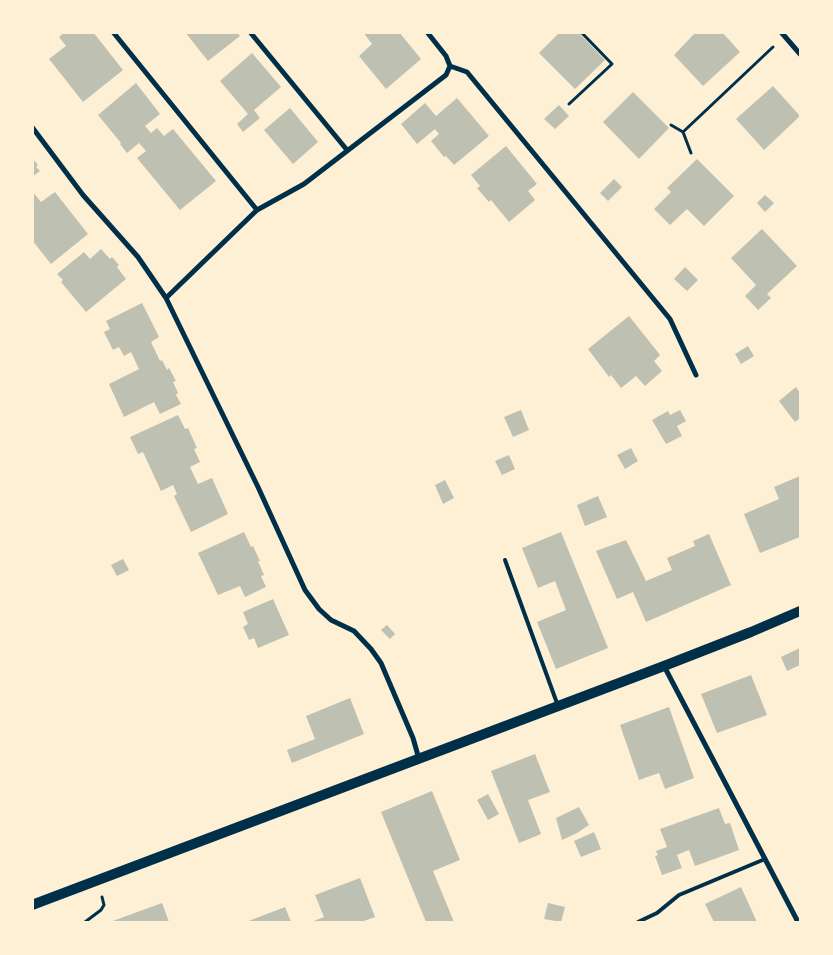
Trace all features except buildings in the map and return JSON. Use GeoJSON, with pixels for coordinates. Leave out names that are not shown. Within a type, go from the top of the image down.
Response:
{"type":"FeatureCollection","features":[{"type":"Feature","properties":{"kind":"main road"},"geometry":{"type":"LineString","coordinates":[[32,905],[664,666],[751,632],[800,610]]}},
{"type":"Feature","properties":{"kind":"street"},"geometry":{"type":"LineString","coordinates":[[113,32],[257,210]]}},
{"type":"Feature","properties":{"kind":"street"},"geometry":{"type":"LineString","coordinates":[[250,32],[347,150]]}},
{"type":"Feature","properties":{"kind":"street"},"geometry":{"type":"LineString","coordinates":[[166,298],[257,210],[304,184],[446,75],[450,66],[446,56],[427,32]]}},
{"type":"Feature","properties":{"kind":"street"},"geometry":{"type":"LineString","coordinates":[[783,34],[800,54]]}},
{"type":"Feature","properties":{"kind":"street"},"geometry":{"type":"LineString","coordinates":[[450,66],[467,72],[670,319],[696,375]]}},
{"type":"Feature","properties":{"kind":"street"},"geometry":{"type":"LineString","coordinates":[[32,127],[83,194],[138,257],[166,298],[269,511],[304,590],[319,609],[331,620],[354,631],[381,663],[413,738],[419,759]]}},
{"type":"Feature","properties":{"kind":"street"},"geometry":{"type":"LineString","coordinates":[[664,666],[798,922]]}},
{"type":"Feature","properties":{"kind":"lane"},"geometry":{"type":"LineString","coordinates":[[505,560],[558,706]]}},
{"type":"Feature","properties":{"kind":"lane"},"geometry":{"type":"LineString","coordinates":[[638,922],[657,913],[679,895],[765,859]]}},
{"type":"Feature","properties":{"kind":"path"},"geometry":{"type":"LineString","coordinates":[[569,104],[612,64],[580,32]]}},
{"type":"Feature","properties":{"kind":"path"},"geometry":{"type":"LineString","coordinates":[[683,132],[783,34]]}},
{"type":"Feature","properties":{"kind":"path"},"geometry":{"type":"LineString","coordinates":[[671,125],[683,132],[691,153]]}},
{"type":"Feature","properties":{"kind":"path"},"geometry":{"type":"LineString","coordinates":[[85,922],[101,910],[104,905],[98,881]]}}]}
